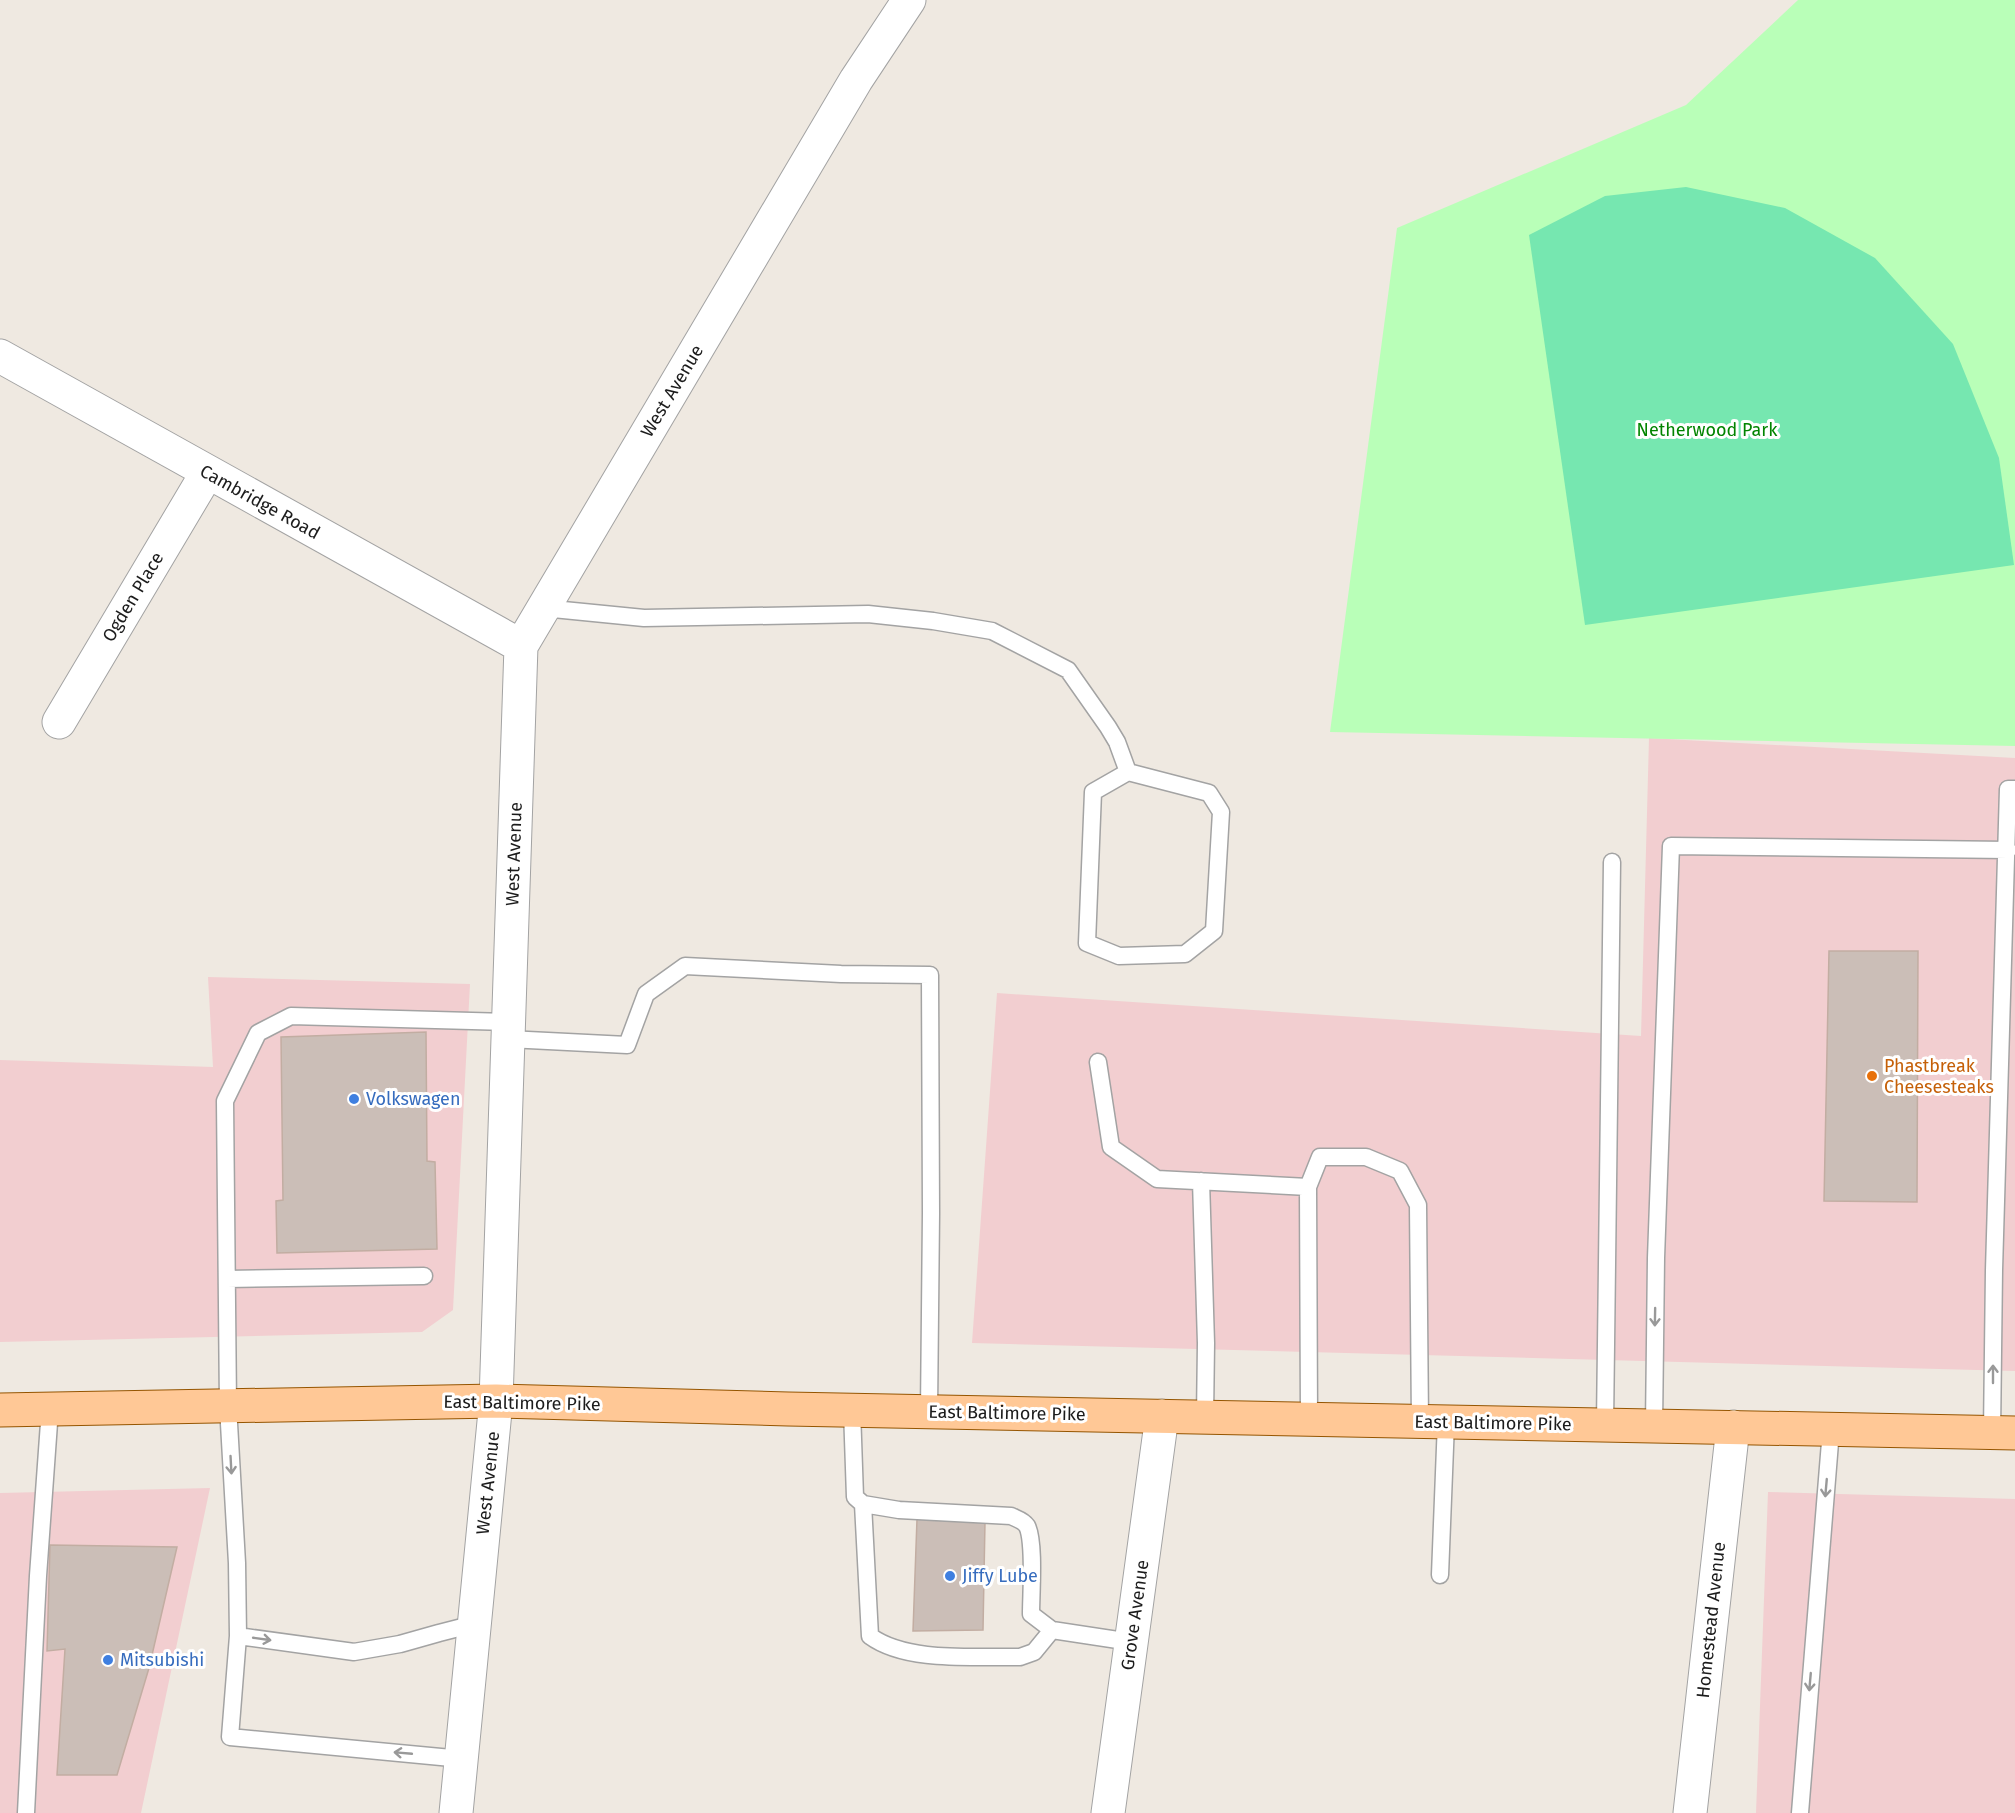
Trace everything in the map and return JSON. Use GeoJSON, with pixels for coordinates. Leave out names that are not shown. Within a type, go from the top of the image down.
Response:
{"type":"FeatureCollection","features":[{"type":"Feature","properties":{"kind":"main road","name":"East Baltimore Pike"},"geometry":{"type":"LineString","coordinates":[[0,1410],[496,1401],[929,1412],[2004,1433]]}},
{"type":"Feature","properties":{"kind":"street","name":"West Avenue"},"geometry":{"type":"LineString","coordinates":[[456,1813],[496,1401],[521,646],[856,80],[909,0]]}},
{"type":"Feature","properties":{"kind":"street","name":"Cambridge Road"},"geometry":{"type":"LineString","coordinates":[[0,356],[521,646]]}},
{"type":"Feature","properties":{"kind":"street","name":"Ogden Place"},"geometry":{"type":"LineString","coordinates":[[59,722],[207,473]]}},
{"type":"Feature","properties":{"kind":"street","name":"Grove Avenue"},"geometry":{"type":"LineString","coordinates":[[1108,1813],[1162,1416]]}},
{"type":"Feature","properties":{"kind":"street","name":"Homestead Avenue"},"geometry":{"type":"LineString","coordinates":[[1690,1813],[1733,1427]]}},
{"type":"Feature","properties":{"kind":"lane"},"geometry":{"type":"LineString","coordinates":[[543,608],[644,618],[868,614],[933,621],[992,631],[1068,670],[1117,742],[1128,772]]}},
{"type":"Feature","properties":{"kind":"lane"},"geometry":{"type":"LineString","coordinates":[[1128,772],[1209,793],[1221,812],[1214,931],[1185,954],[1119,956],[1087,943],[1093,792],[1128,772]]}},
{"type":"Feature","properties":{"kind":"lane"},"geometry":{"type":"LineString","coordinates":[[2004,1433],[1994,1270],[2008,789],[2015,789]]}},
{"type":"Feature","properties":{"kind":"lane"},"geometry":{"type":"LineString","coordinates":[[1653,1426],[1656,1258],[1671,846],[2008,850]]}},
{"type":"Feature","properties":{"kind":"lane"},"geometry":{"type":"LineString","coordinates":[[1605,1425],[1612,862]]}},
{"type":"Feature","properties":{"kind":"lane"},"geometry":{"type":"LineString","coordinates":[[462,1759],[230,1737],[238,1636],[237,1563],[228,1406],[225,1101],[258,1033],[291,1016],[508,1030],[627,1045],[646,994],[685,966],[841,974],[930,975],[929,1412]]}},
{"type":"Feature","properties":{"kind":"lane"},"geometry":{"type":"LineString","coordinates":[[1098,1062],[1111,1147],[1157,1179],[1308,1187]]}},
{"type":"Feature","properties":{"kind":"lane"},"geometry":{"type":"LineString","coordinates":[[1309,1419],[1308,1187],[1320,1157],[1366,1157],[1400,1171],[1418,1205],[1433,1422],[1440,1575]]}},
{"type":"Feature","properties":{"kind":"lane"},"geometry":{"type":"LineString","coordinates":[[1201,1181],[1206,1343],[1205,1417]]}},
{"type":"Feature","properties":{"kind":"lane"},"geometry":{"type":"LineString","coordinates":[[227,1280],[424,1276]]}},
{"type":"Feature","properties":{"kind":"lane"},"geometry":{"type":"LineString","coordinates":[[26,1813],[38,1576],[50,1409]]}},
{"type":"Feature","properties":{"kind":"lane"},"geometry":{"type":"LineString","coordinates":[[852,1410],[855,1497],[863,1504],[899,1510],[1011,1516],[1021,1520],[1027,1526],[1031,1542],[1031,1614],[1052,1630],[1131,1642]]}},
{"type":"Feature","properties":{"kind":"lane"},"geometry":{"type":"LineString","coordinates":[[1800,1813],[1831,1430]]}},
{"type":"Feature","properties":{"kind":"lane"},"geometry":{"type":"LineString","coordinates":[[863,1504],[870,1636],[882,1645],[916,1655],[1020,1657],[1034,1652],[1052,1630]]}},
{"type":"Feature","properties":{"kind":"lane"},"geometry":{"type":"LineString","coordinates":[[238,1636],[354,1652],[400,1644],[474,1624]]}},
{"type":"Feature","properties":{"kind":"shaded area"},"geometry":{"type":"Polygon","coordinates":[[[1649,738],[2015,758],[2015,1371],[972,1343],[997,993],[1641,1036],[1649,738]]]}},
{"type":"Feature","properties":{"kind":"shaded area"},"geometry":{"type":"Polygon","coordinates":[[[208,977],[470,984],[453,1310],[422,1332],[0,1342],[0,1060],[213,1067],[208,977]]]}},
{"type":"Feature","properties":{"kind":"shaded area"},"geometry":{"type":"Polygon","coordinates":[[[210,1488],[141,1813],[0,1813],[0,1493],[210,1488]]]}},
{"type":"Feature","properties":{"kind":"shaded area"},"geometry":{"type":"Polygon","coordinates":[[[1768,1492],[2015,1499],[2015,1813],[1756,1813],[1768,1492]]]}},
{"type":"Feature","properties":{"kind":"green space","name":"Netherwood Park"},"geometry":{"type":"Polygon","coordinates":[[[1798,0],[2015,0],[2015,746],[1330,732],[1397,228],[1686,105],[1798,0]]]}},
{"type":"Feature","properties":{"kind":"green space"},"geometry":{"type":"Polygon","coordinates":[[[1686,187],[1785,208],[1875,258],[1953,344],[1999,458],[2014,565],[1585,625],[1529,235],[1605,196],[1686,187]]]}},
{"type":"Feature","properties":{"kind":"building","name":"Phastbreak Cheesesteaks"},"geometry":{"type":"Polygon","coordinates":[[[1829,951],[1918,951],[1917,1202],[1824,1201],[1829,951]]]}},
{"type":"Feature","properties":{"kind":"building","name":"Volkswagen"},"geometry":{"type":"Polygon","coordinates":[[[426,1032],[427,1161],[435,1162],[437,1249],[277,1253],[276,1201],[283,1200],[281,1037],[426,1032]]]}},
{"type":"Feature","properties":{"kind":"building","name":"Jiffy Lube"},"geometry":{"type":"Polygon","coordinates":[[[917,1519],[985,1522],[983,1630],[913,1631],[917,1519]]]}},
{"type":"Feature","properties":{"kind":"building","name":"Mitsubishi"},"geometry":{"type":"Polygon","coordinates":[[[50,1545],[177,1547],[149,1668],[117,1775],[57,1775],[65,1649],[47,1651],[50,1545]]]}},
{"type":"Feature","properties":{"kind":"place","name":"Phastbreak Cheesesteaks"},"geometry":{"type":"Point","coordinates":[1872,1076]}},
{"type":"Feature","properties":{"kind":"place","name":"Volkswagen"},"geometry":{"type":"Point","coordinates":[354,1099]}},
{"type":"Feature","properties":{"kind":"place","name":"Jiffy Lube"},"geometry":{"type":"Point","coordinates":[950,1576]}},
{"type":"Feature","properties":{"kind":"place","name":"Mitsubishi"},"geometry":{"type":"Point","coordinates":[108,1660]}}]}
